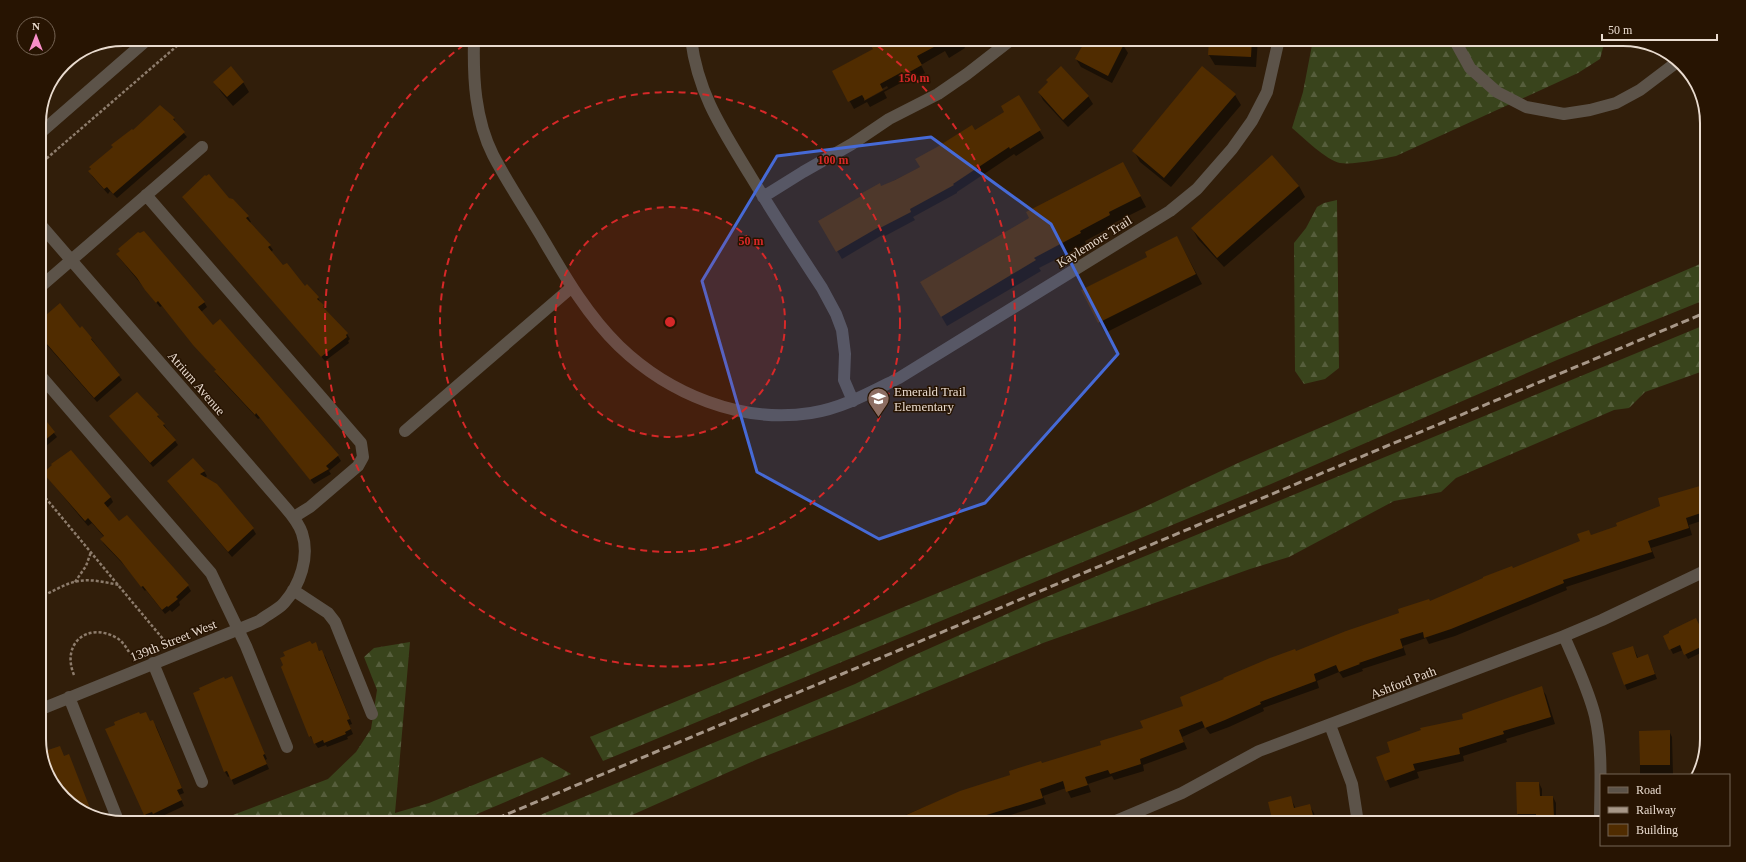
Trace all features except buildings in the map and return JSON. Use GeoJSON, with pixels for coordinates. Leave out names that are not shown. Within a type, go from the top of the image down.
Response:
{"type":"FeatureCollection","features":[{"type":"Feature","properties":{"kind":"street"},"geometry":{"type":"LineString","coordinates":[[46,128],[140,46]]}},
{"type":"Feature","properties":{"kind":"street","name":"Kaylemore Trail"},"geometry":{"type":"LineString","coordinates":[[474,46],[473,70],[476,100],[480,120],[492,153],[572,287],[601,325],[619,346],[655,375],[699,399],[727,409],[758,414],[790,415],[812,413],[853,401],[899,378],[1170,211],[1197,190],[1232,149],[1252,121],[1267,92],[1277,46]]}},
{"type":"Feature","properties":{"kind":"street"},"geometry":{"type":"LineString","coordinates":[[692,46],[701,85],[718,122],[763,197],[822,288],[836,314],[842,330],[844,380],[853,401]]}},
{"type":"Feature","properties":{"kind":"street"},"geometry":{"type":"LineString","coordinates":[[763,197],[852,144],[889,119],[938,94],[1003,46]]}},
{"type":"Feature","properties":{"kind":"street"},"geometry":{"type":"LineString","coordinates":[[1458,46],[1470,68],[1497,92],[1526,107],[1564,114],[1590,110],[1616,102],[1640,90],[1674,65]]}},
{"type":"Feature","properties":{"kind":"street"},"geometry":{"type":"LineString","coordinates":[[46,282],[202,147]]}},
{"type":"Feature","properties":{"kind":"street"},"geometry":{"type":"LineString","coordinates":[[146,195],[361,443],[364,457],[358,466],[310,507],[294,517]]}},
{"type":"Feature","properties":{"kind":"street","name":"Atrium Avenue"},"geometry":{"type":"LineString","coordinates":[[46,231],[294,517],[302,533],[306,555],[301,574]]}},
{"type":"Feature","properties":{"kind":"street"},"geometry":{"type":"LineString","coordinates":[[405,431],[572,287]]}},
{"type":"Feature","properties":{"kind":"street"},"geometry":{"type":"LineString","coordinates":[[46,382],[212,573],[246,646],[287,747]]}},
{"type":"Feature","properties":{"kind":"street","name":"Ashford Path"},"geometry":{"type":"LineString","coordinates":[[1128,816],[1182,793],[1259,751],[1564,636],[1602,620],[1700,573]]}},
{"type":"Feature","properties":{"kind":"street","name":"139th Street West"},"geometry":{"type":"LineString","coordinates":[[46,707],[258,621],[284,604],[301,574]]}},
{"type":"Feature","properties":{"kind":"street"},"geometry":{"type":"LineString","coordinates":[[293,590],[324,610],[335,622],[372,714]]}},
{"type":"Feature","properties":{"kind":"street"},"geometry":{"type":"LineString","coordinates":[[1564,636],[1590,699],[1598,732],[1600,748],[1600,816]]}},
{"type":"Feature","properties":{"kind":"street"},"geometry":{"type":"LineString","coordinates":[[153,663],[202,782]]}},
{"type":"Feature","properties":{"kind":"street"},"geometry":{"type":"LineString","coordinates":[[70,698],[116,815]]}},
{"type":"Feature","properties":{"kind":"street"},"geometry":{"type":"LineString","coordinates":[[1330,725],[1352,784],[1357,816]]}},
{"type":"Feature","properties":{"kind":"path"},"geometry":{"type":"LineString","coordinates":[[46,159],[177,46]]}},
{"type":"Feature","properties":{"kind":"path"},"geometry":{"type":"LineString","coordinates":[[46,498],[163,639]]}},
{"type":"Feature","properties":{"kind":"path"},"geometry":{"type":"LineString","coordinates":[[75,582],[86,566],[91,551]]}},
{"type":"Feature","properties":{"kind":"path"},"geometry":{"type":"LineString","coordinates":[[46,595],[75,582],[98,581],[120,586]]}},
{"type":"Feature","properties":{"kind":"path"},"geometry":{"type":"LineString","coordinates":[[74,675],[70,665],[70,654],[80,637],[87,633],[106,634],[118,638],[129,652]]}},
{"type":"Feature","properties":{"kind":"highlighted area"},"geometry":{"type":"Polygon","coordinates":[[[931,137],[1051,224],[1118,354],[985,503],[879,539],[757,472],[702,281],[777,156],[931,137]]]}},
{"type":"Feature","properties":{"kind":"green space"},"geometry":{"type":"Polygon","coordinates":[[[1312,46],[1603,46],[1600,59],[1578,73],[1396,156],[1368,161],[1340,163],[1334,161],[1315,148],[1292,128],[1303,92],[1312,46]]]}},
{"type":"Feature","properties":{"kind":"green space"},"geometry":{"type":"Polygon","coordinates":[[[1337,200],[1339,368],[1325,379],[1304,384],[1295,371],[1294,243],[1306,228],[1317,207],[1324,203],[1337,200]]]}},
{"type":"Feature","properties":{"kind":"green space"},"geometry":{"type":"Polygon","coordinates":[[[1700,264],[1700,302],[1564,357],[1271,484],[603,761],[590,737],[1138,510],[1238,463],[1700,264]]]}},
{"type":"Feature","properties":{"kind":"green space"},"geometry":{"type":"Polygon","coordinates":[[[1700,327],[1700,372],[1645,392],[1629,408],[1614,410],[1456,478],[1441,492],[1394,501],[1289,557],[1250,569],[1043,643],[855,721],[758,759],[630,816],[538,816],[855,684],[908,658],[1034,602],[1700,327]]]}},
{"type":"Feature","properties":{"kind":"green space"},"geometry":{"type":"Polygon","coordinates":[[[410,642],[395,813],[429,803],[542,757],[571,774],[472,816],[230,816],[328,779],[356,752],[371,729],[377,690],[364,657],[374,648],[410,642]]]}},
{"type":"Feature","properties":{"kind":"railway"},"geometry":{"type":"LineString","coordinates":[[503,816],[1700,315]]}},
{"type":"Feature","properties":{"kind":"place","name":"Emerald Trail Elementary"},"geometry":{"type":"Point","coordinates":[879,418]}}]}
